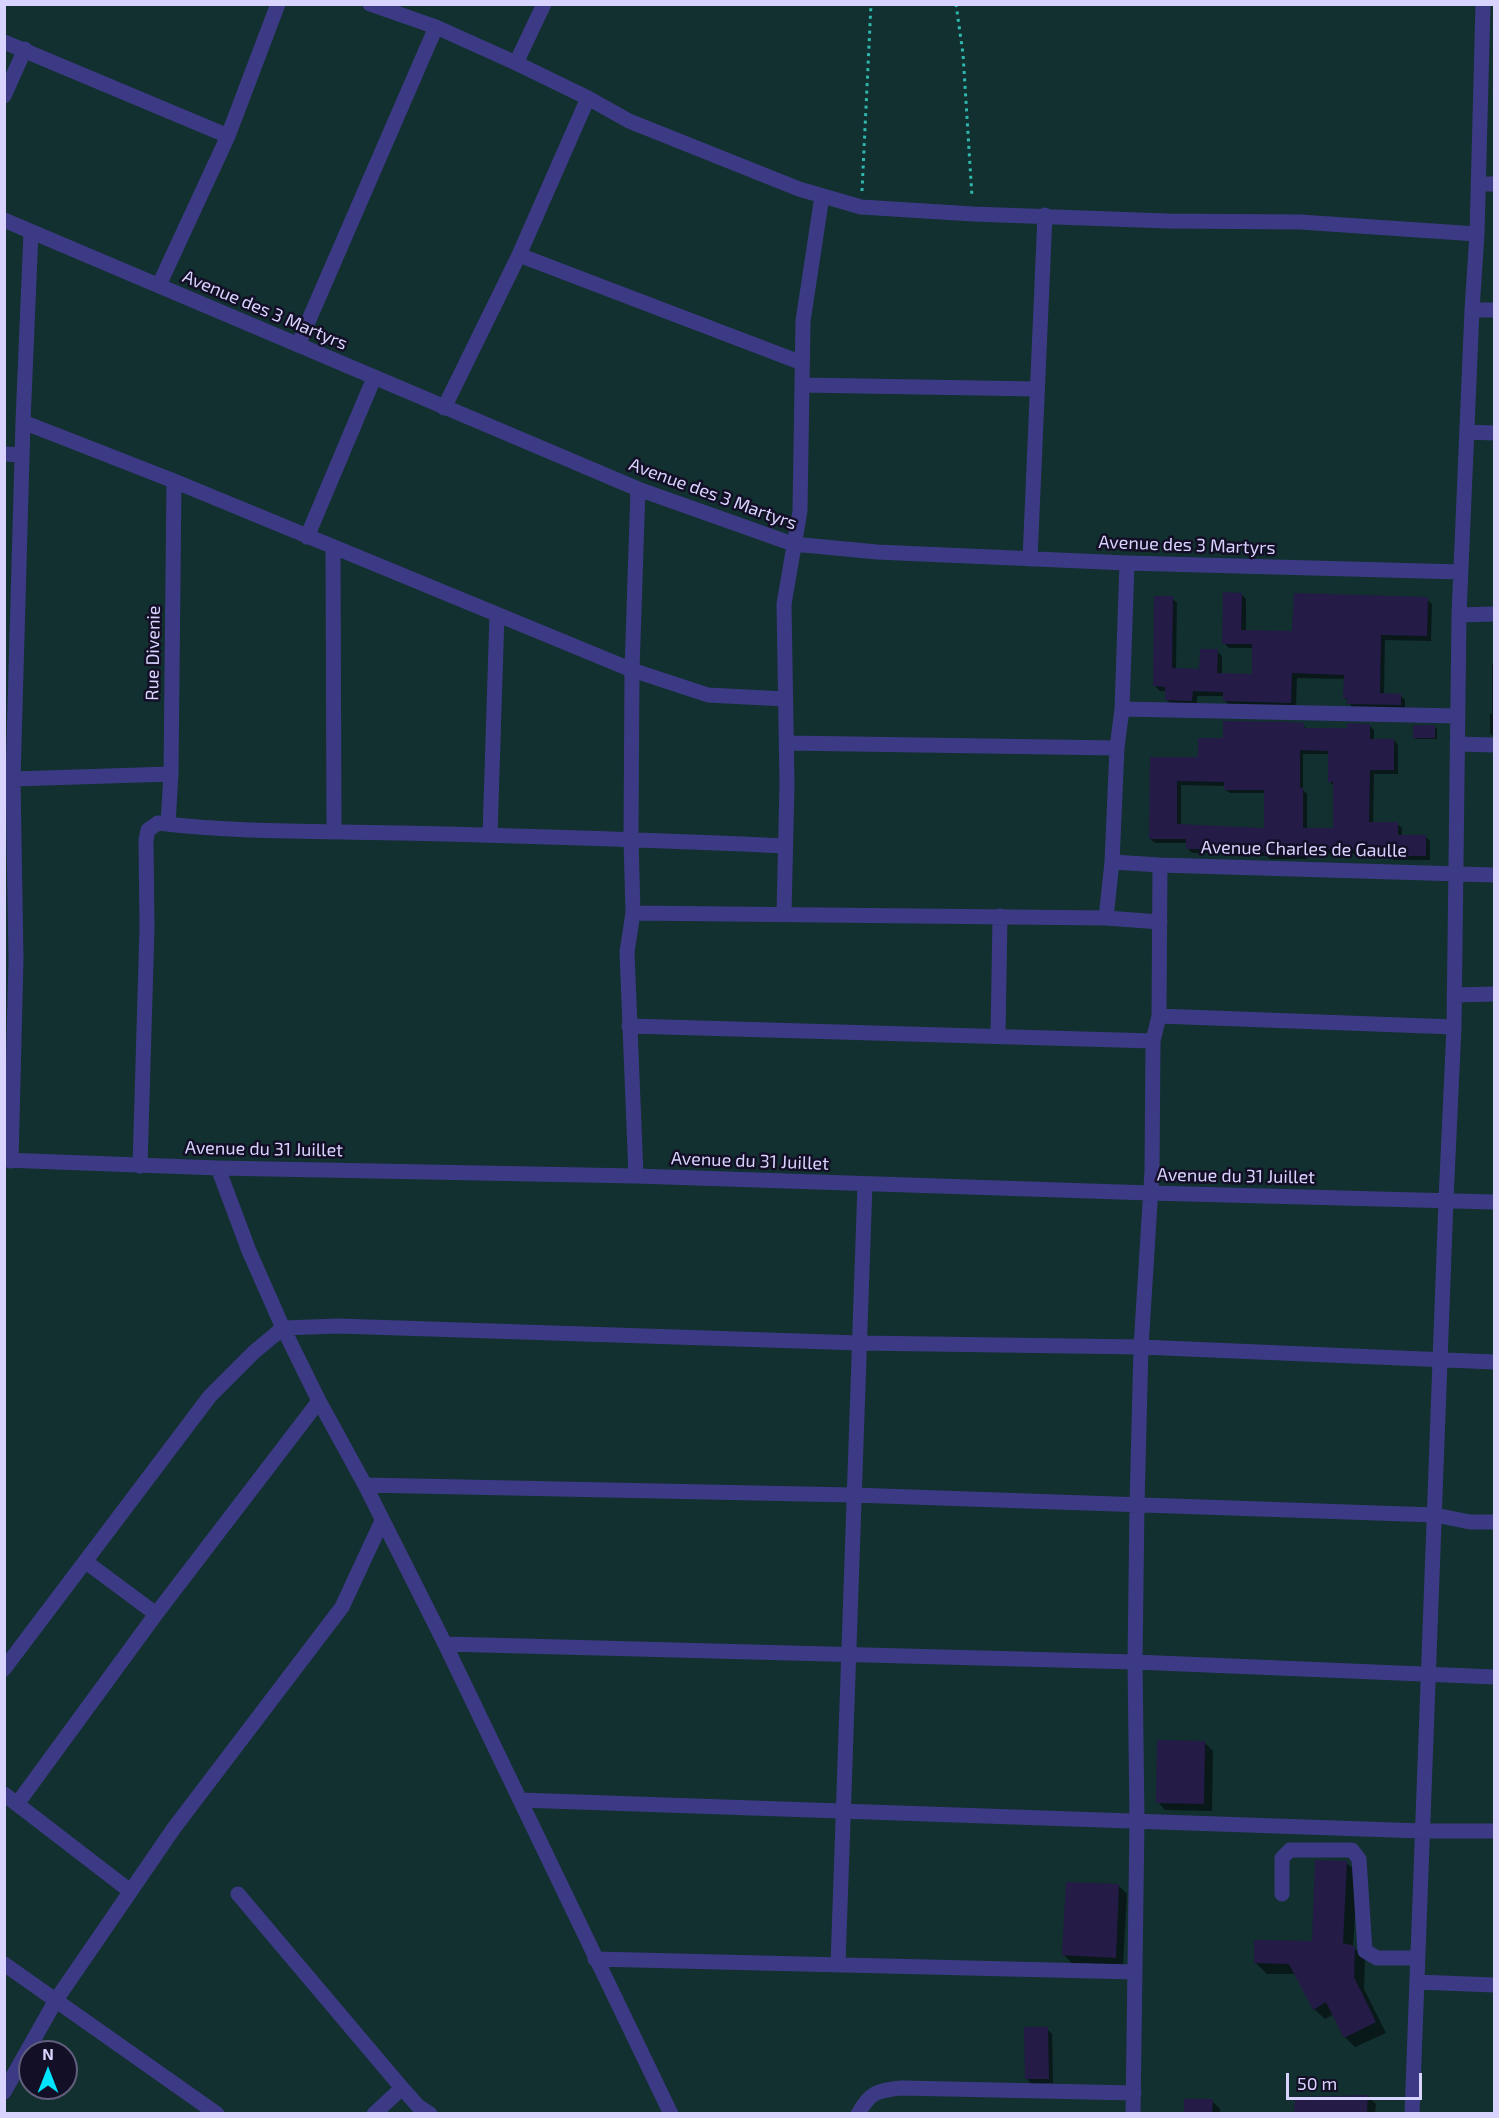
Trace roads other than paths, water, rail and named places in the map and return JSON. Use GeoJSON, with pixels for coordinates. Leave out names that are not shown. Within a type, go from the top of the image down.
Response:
{"type":"FeatureCollection","features":[{"type":"Feature","properties":{"kind":"street"},"geometry":{"type":"LineString","coordinates":[[159,285],[228,136],[278,4]]}},
{"type":"Feature","properties":{"kind":"street"},"geometry":{"type":"LineString","coordinates":[[370,4],[436,27],[516,63],[629,121],[799,189],[861,207],[973,214],[1167,221],[1300,222],[1477,234]]}},
{"type":"Feature","properties":{"kind":"street"},"geometry":{"type":"LineString","coordinates":[[516,63],[544,4]]}},
{"type":"Feature","properties":{"kind":"street"},"geometry":{"type":"LineString","coordinates":[[1412,2114],[1454,1027],[1459,615],[1477,234],[1483,4]]}},
{"type":"Feature","properties":{"kind":"street"},"geometry":{"type":"LineString","coordinates":[[298,345],[436,27]]}},
{"type":"Feature","properties":{"kind":"street"},"geometry":{"type":"LineString","coordinates":[[4,42],[228,136]]}},
{"type":"Feature","properties":{"kind":"street"},"geometry":{"type":"LineString","coordinates":[[4,96],[25,49]]}},
{"type":"Feature","properties":{"kind":"street"},"geometry":{"type":"LineString","coordinates":[[444,408],[519,255],[588,98]]}},
{"type":"Feature","properties":{"kind":"street"},"geometry":{"type":"LineString","coordinates":[[1478,184],[1494,184]]}},
{"type":"Feature","properties":{"kind":"street"},"geometry":{"type":"LineString","coordinates":[[784,913],[787,743],[784,604],[800,511],[803,321],[822,196]]}},
{"type":"Feature","properties":{"kind":"street"},"geometry":{"type":"LineString","coordinates":[[1030,559],[1046,216]]}},
{"type":"Feature","properties":{"kind":"street","name":"Avenue des 3 Martyrs"},"geometry":{"type":"LineString","coordinates":[[4,220],[638,489],[794,544],[877,552],[1030,559],[1461,572]]}},
{"type":"Feature","properties":{"kind":"street"},"geometry":{"type":"LineString","coordinates":[[8,1161],[16,959],[9,823],[13,779],[31,232]]}},
{"type":"Feature","properties":{"kind":"street"},"geometry":{"type":"LineString","coordinates":[[519,255],[802,363]]}},
{"type":"Feature","properties":{"kind":"street"},"geometry":{"type":"LineString","coordinates":[[1472,310],[1494,310]]}},
{"type":"Feature","properties":{"kind":"street"},"geometry":{"type":"LineString","coordinates":[[307,537],[374,378]]}},
{"type":"Feature","properties":{"kind":"street"},"geometry":{"type":"LineString","coordinates":[[802,385],[1037,389]]}},
{"type":"Feature","properties":{"kind":"street"},"geometry":{"type":"LineString","coordinates":[[23,422],[174,481],[632,670],[708,695],[785,699]]}},
{"type":"Feature","properties":{"kind":"street"},"geometry":{"type":"LineString","coordinates":[[1467,432],[1494,433]]}},
{"type":"Feature","properties":{"kind":"street"},"geometry":{"type":"LineString","coordinates":[[4,454],[22,455]]}},
{"type":"Feature","properties":{"kind":"street","name":"Rue Divenie"},"geometry":{"type":"LineString","coordinates":[[168,824],[171,774],[174,481]]}},
{"type":"Feature","properties":{"kind":"street"},"geometry":{"type":"LineString","coordinates":[[636,1176],[627,952],[633,913],[632,670],[638,489]]}},
{"type":"Feature","properties":{"kind":"street"},"geometry":{"type":"LineString","coordinates":[[333,548],[334,831]]}},
{"type":"Feature","properties":{"kind":"street"},"geometry":{"type":"LineString","coordinates":[[1106,918],[1112,862],[1117,748],[1122,709],[1127,563]]}},
{"type":"Feature","properties":{"kind":"street"},"geometry":{"type":"LineString","coordinates":[[490,835],[497,614]]}},
{"type":"Feature","properties":{"kind":"street"},"geometry":{"type":"LineString","coordinates":[[1459,615],[1494,614]]}},
{"type":"Feature","properties":{"kind":"street"},"geometry":{"type":"LineString","coordinates":[[1122,709],[1458,716]]}},
{"type":"Feature","properties":{"kind":"street"},"geometry":{"type":"LineString","coordinates":[[787,743],[1117,748]]}},
{"type":"Feature","properties":{"kind":"street"},"geometry":{"type":"LineString","coordinates":[[1457,744],[1494,745]]}},
{"type":"Feature","properties":{"kind":"street"},"geometry":{"type":"LineString","coordinates":[[13,779],[171,774]]}},
{"type":"Feature","properties":{"kind":"street"},"geometry":{"type":"LineString","coordinates":[[140,1166],[147,928],[146,840],[148,830],[158,823],[289,832],[490,835],[785,846]]}},
{"type":"Feature","properties":{"kind":"street","name":"Avenue Charles de Gaulle"},"geometry":{"type":"LineString","coordinates":[[1112,862],[1494,875]]}},
{"type":"Feature","properties":{"kind":"street"},"geometry":{"type":"LineString","coordinates":[[1133,2114],[1137,1820],[1137,1504],[1141,1347],[1152,1171],[1153,1041],[1159,1016],[1160,865]]}},
{"type":"Feature","properties":{"kind":"street"},"geometry":{"type":"LineString","coordinates":[[633,913],[1000,916],[1106,918],[1160,922]]}},
{"type":"Feature","properties":{"kind":"street"},"geometry":{"type":"LineString","coordinates":[[998,1036],[1000,916]]}},
{"type":"Feature","properties":{"kind":"street"},"geometry":{"type":"LineString","coordinates":[[1454,995],[1494,994]]}},
{"type":"Feature","properties":{"kind":"street"},"geometry":{"type":"LineString","coordinates":[[1159,1016],[1454,1027]]}},
{"type":"Feature","properties":{"kind":"street"},"geometry":{"type":"LineString","coordinates":[[629,1026],[1153,1041]]}},
{"type":"Feature","properties":{"kind":"street","name":"Avenue du 31 Juillet"},"geometry":{"type":"LineString","coordinates":[[8,1161],[218,1168],[636,1176],[1494,1202]]}},
{"type":"Feature","properties":{"kind":"street"},"geometry":{"type":"LineString","coordinates":[[218,1168],[249,1251],[283,1328],[445,1644],[671,2114]]}},
{"type":"Feature","properties":{"kind":"street"},"geometry":{"type":"LineString","coordinates":[[838,1965],[865,1184]]}},
{"type":"Feature","properties":{"kind":"street"},"geometry":{"type":"LineString","coordinates":[[4,1669],[210,1396],[254,1352],[283,1328],[338,1326],[860,1342],[1141,1347],[1494,1362]]}},
{"type":"Feature","properties":{"kind":"street"},"geometry":{"type":"LineString","coordinates":[[17,1804],[156,1614],[319,1401]]}},
{"type":"Feature","properties":{"kind":"street"},"geometry":{"type":"LineString","coordinates":[[365,1485],[853,1495],[1137,1504],[1435,1515],[1470,1522],[1494,1522]]}},
{"type":"Feature","properties":{"kind":"street"},"geometry":{"type":"LineString","coordinates":[[4,2092],[56,2001],[130,1891],[229,1754],[342,1606],[382,1521]]}},
{"type":"Feature","properties":{"kind":"street"},"geometry":{"type":"LineString","coordinates":[[86,1562],[156,1614]]}},
{"type":"Feature","properties":{"kind":"street"},"geometry":{"type":"LineString","coordinates":[[445,1644],[1136,1662],[1494,1677]]}},
{"type":"Feature","properties":{"kind":"street"},"geometry":{"type":"LineString","coordinates":[[4,1794],[130,1891]]}},
{"type":"Feature","properties":{"kind":"street"},"geometry":{"type":"LineString","coordinates":[[520,1800],[1422,1831],[1494,1831]]}},
{"type":"Feature","properties":{"kind":"street"},"geometry":{"type":"LineString","coordinates":[[1282,1894],[1282,1858],[1290,1850],[1352,1850],[1359,1859],[1365,1951],[1377,1958],[1418,1958]]}},
{"type":"Feature","properties":{"kind":"street"},"geometry":{"type":"LineString","coordinates":[[238,1894],[402,2088],[418,2106],[430,2114]]}},
{"type":"Feature","properties":{"kind":"street"},"geometry":{"type":"LineString","coordinates":[[595,1959],[1136,1972]]}},
{"type":"Feature","properties":{"kind":"street"},"geometry":{"type":"LineString","coordinates":[[4,1964],[217,2114]]}},
{"type":"Feature","properties":{"kind":"street"},"geometry":{"type":"LineString","coordinates":[[1417,1982],[1494,1985]]}},
{"type":"Feature","properties":{"kind":"street"},"geometry":{"type":"LineString","coordinates":[[374,2114],[402,2088]]}},
{"type":"Feature","properties":{"kind":"street"},"geometry":{"type":"LineString","coordinates":[[858,2114],[867,2097],[883,2090],[902,2088],[1134,2093]]}}]}
